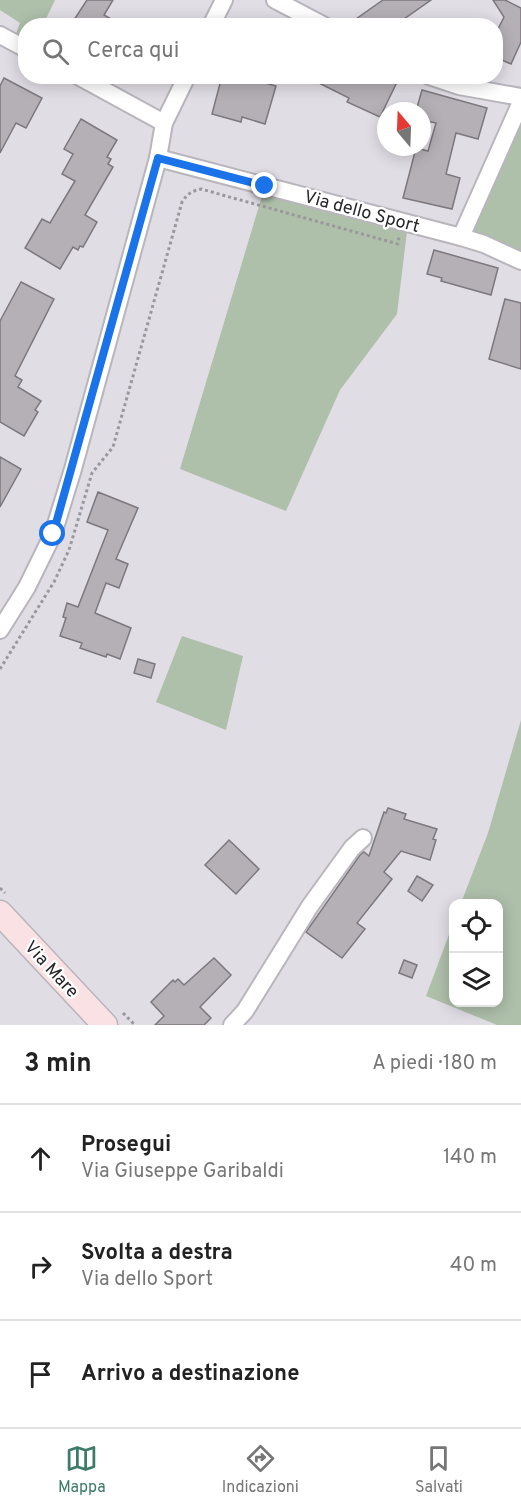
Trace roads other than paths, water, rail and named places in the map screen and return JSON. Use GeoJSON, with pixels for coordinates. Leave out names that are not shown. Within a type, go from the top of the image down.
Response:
{"type":"FeatureCollection","features":[{"type":"Feature","properties":{"kind":"main road","name":"Via Mare"},"geometry":{"type":"LineString","coordinates":[[0,913],[105,1025]]}},
{"type":"Feature","properties":{"kind":"street"},"geometry":{"type":"LineString","coordinates":[[215,18],[224,0]]}},
{"type":"Feature","properties":{"kind":"street"},"geometry":{"type":"LineString","coordinates":[[275,0],[310,18]]}},
{"type":"Feature","properties":{"kind":"street"},"geometry":{"type":"LineString","coordinates":[[0,35],[18,45]]}},
{"type":"Feature","properties":{"kind":"street"},"geometry":{"type":"LineString","coordinates":[[93,84],[164,123]]}},
{"type":"Feature","properties":{"kind":"street"},"geometry":{"type":"LineString","coordinates":[[0,630],[27,588],[53,534],[158,158],[164,123],[183,84]]}},
{"type":"Feature","properties":{"kind":"street"},"geometry":{"type":"LineString","coordinates":[[453,84],[521,100],[461,237]]}},
{"type":"Feature","properties":{"kind":"street","name":"Via dello Sport"},"geometry":{"type":"LineString","coordinates":[[158,158],[461,237],[484,244],[521,261]]}},
{"type":"Feature","properties":{"kind":"street"},"geometry":{"type":"LineString","coordinates":[[232,1025],[245,1011],[310,906],[352,848],[363,838]]}}]}
